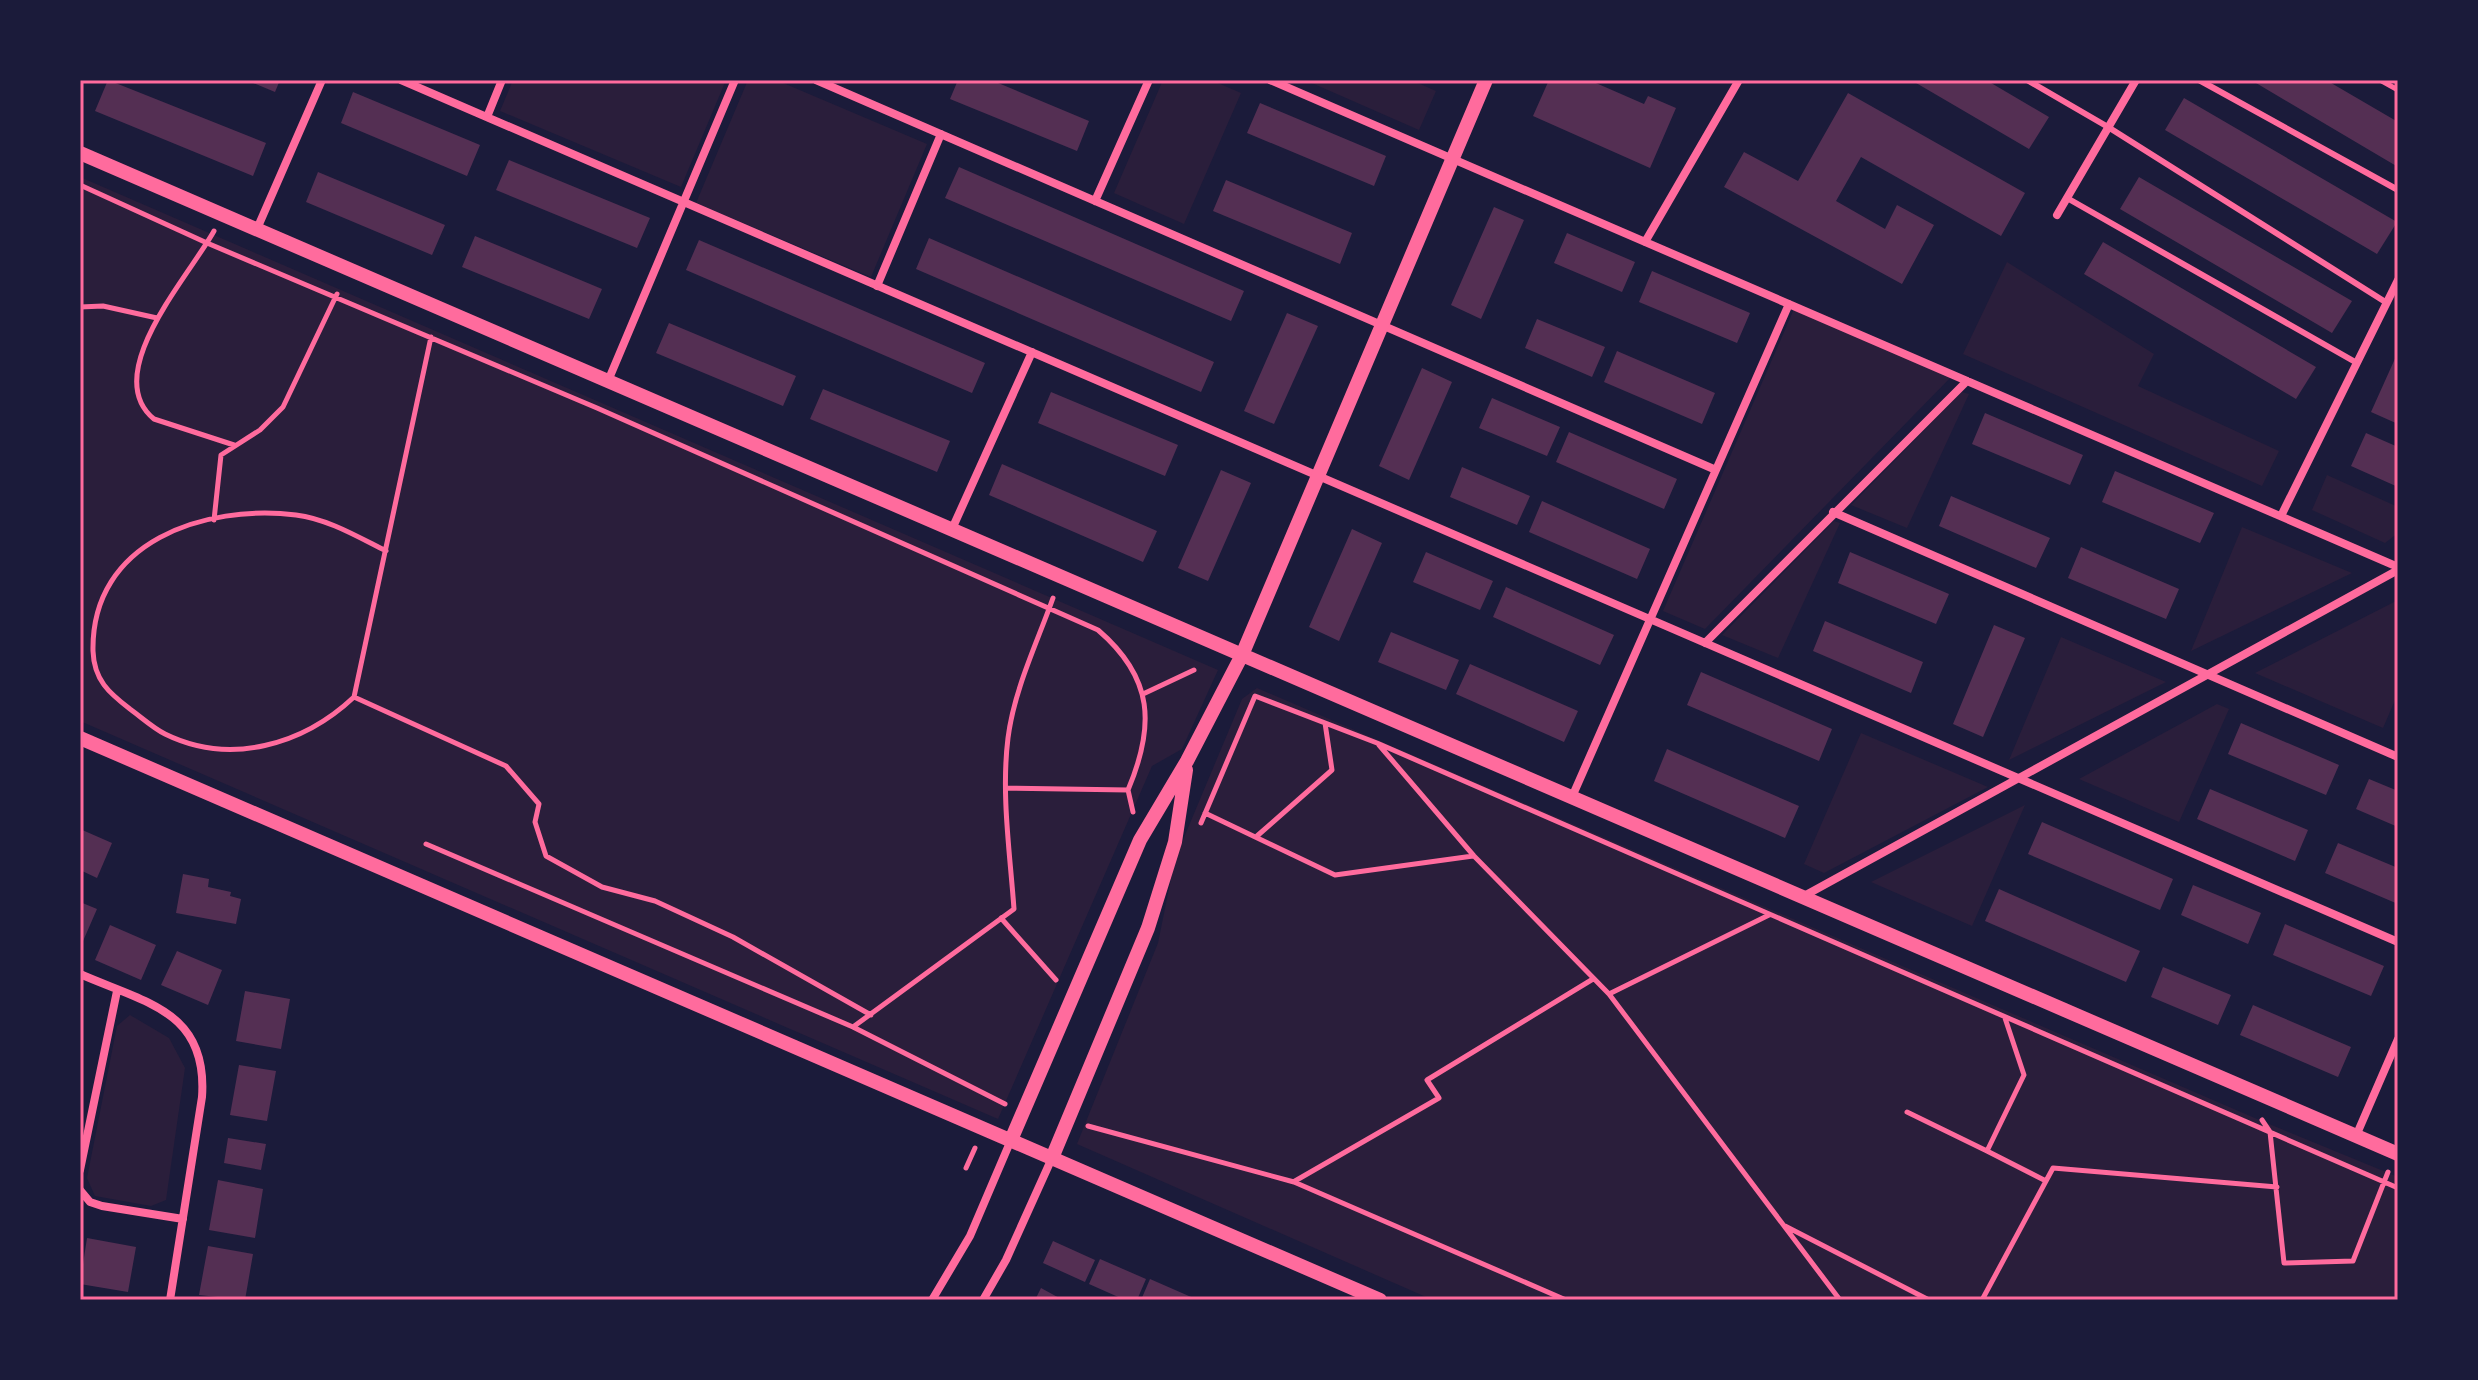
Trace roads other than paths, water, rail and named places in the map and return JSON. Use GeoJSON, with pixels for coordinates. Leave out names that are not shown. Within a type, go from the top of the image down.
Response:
{"type":"FeatureCollection","features":[{"type":"Feature","properties":{"kind":"street"},"geometry":{"type":"LineString","coordinates":[[257,229],[322,80]]}},
{"type":"Feature","properties":{"kind":"street"},"geometry":{"type":"LineString","coordinates":[[401,80],[2398,942]]}},
{"type":"Feature","properties":{"kind":"street"},"geometry":{"type":"LineString","coordinates":[[487,117],[502,80]]}},
{"type":"Feature","properties":{"kind":"street"},"geometry":{"type":"LineString","coordinates":[[608,381],[735,80]]}},
{"type":"Feature","properties":{"kind":"street"},"geometry":{"type":"LineString","coordinates":[[816,80],[1716,470]]}},
{"type":"Feature","properties":{"kind":"street"},"geometry":{"type":"LineString","coordinates":[[1095,201],[1149,80]]}},
{"type":"Feature","properties":{"kind":"street"},"geometry":{"type":"LineString","coordinates":[[1270,80],[2398,568]]}},
{"type":"Feature","properties":{"kind":"street"},"geometry":{"type":"LineString","coordinates":[[932,1300],[970,1236],[1140,840],[1187,761],[1242,655],[1486,80]]}},
{"type":"Feature","properties":{"kind":"street"},"geometry":{"type":"LineString","coordinates":[[1645,242],[1739,80]]}},
{"type":"Feature","properties":{"kind":"street"},"geometry":{"type":"LineString","coordinates":[[2057,215],[2136,80]]}},
{"type":"Feature","properties":{"kind":"street"},"geometry":{"type":"LineString","coordinates":[[877,286],[941,134]]}},
{"type":"Feature","properties":{"kind":"street"},"geometry":{"type":"LineString","coordinates":[[80,153],[2396,1153]]}},
{"type":"Feature","properties":{"kind":"street"},"geometry":{"type":"LineString","coordinates":[[2281,516],[2398,280]]}},
{"type":"Feature","properties":{"kind":"street"},"geometry":{"type":"LineString","coordinates":[[1572,797],[1789,304]]}},
{"type":"Feature","properties":{"kind":"street"},"geometry":{"type":"LineString","coordinates":[[952,529],[1032,352]]}},
{"type":"Feature","properties":{"kind":"street"},"geometry":{"type":"LineString","coordinates":[[1705,643],[1967,381]]}},
{"type":"Feature","properties":{"kind":"street"},"geometry":{"type":"LineString","coordinates":[[1833,512],[2207,677],[2398,757]]}},
{"type":"Feature","properties":{"kind":"street"},"geometry":{"type":"LineString","coordinates":[[1803,897],[2207,677],[2398,568]]}},
{"type":"Feature","properties":{"kind":"street"},"geometry":{"type":"LineString","coordinates":[[80,738],[1380,1300]]}},
{"type":"Feature","properties":{"kind":"street"},"geometry":{"type":"LineString","coordinates":[[983,1300],[1006,1260],[1064,1131],[1148,928],[1175,842],[1187,761]]}},
{"type":"Feature","properties":{"kind":"street"},"geometry":{"type":"LineString","coordinates":[[80,974],[182,1024],[192,1035],[203,1063],[202,1097],[170,1300]]}},
{"type":"Feature","properties":{"kind":"street"},"geometry":{"type":"LineString","coordinates":[[80,1170],[117,991]]}},
{"type":"Feature","properties":{"kind":"street"},"geometry":{"type":"LineString","coordinates":[[2356,1136],[2398,1039]]}},
{"type":"Feature","properties":{"kind":"street"},"geometry":{"type":"LineString","coordinates":[[80,1190],[90,1202],[102,1206],[183,1219]]}},
{"type":"Feature","properties":{"kind":"lane"},"geometry":{"type":"LineString","coordinates":[[2027,80],[2108,127],[2387,303]]}},
{"type":"Feature","properties":{"kind":"lane"},"geometry":{"type":"LineString","coordinates":[[2199,80],[2398,190]]}},
{"type":"Feature","properties":{"kind":"lane"},"geometry":{"type":"LineString","coordinates":[[2067,198],[2357,363]]}}]}
